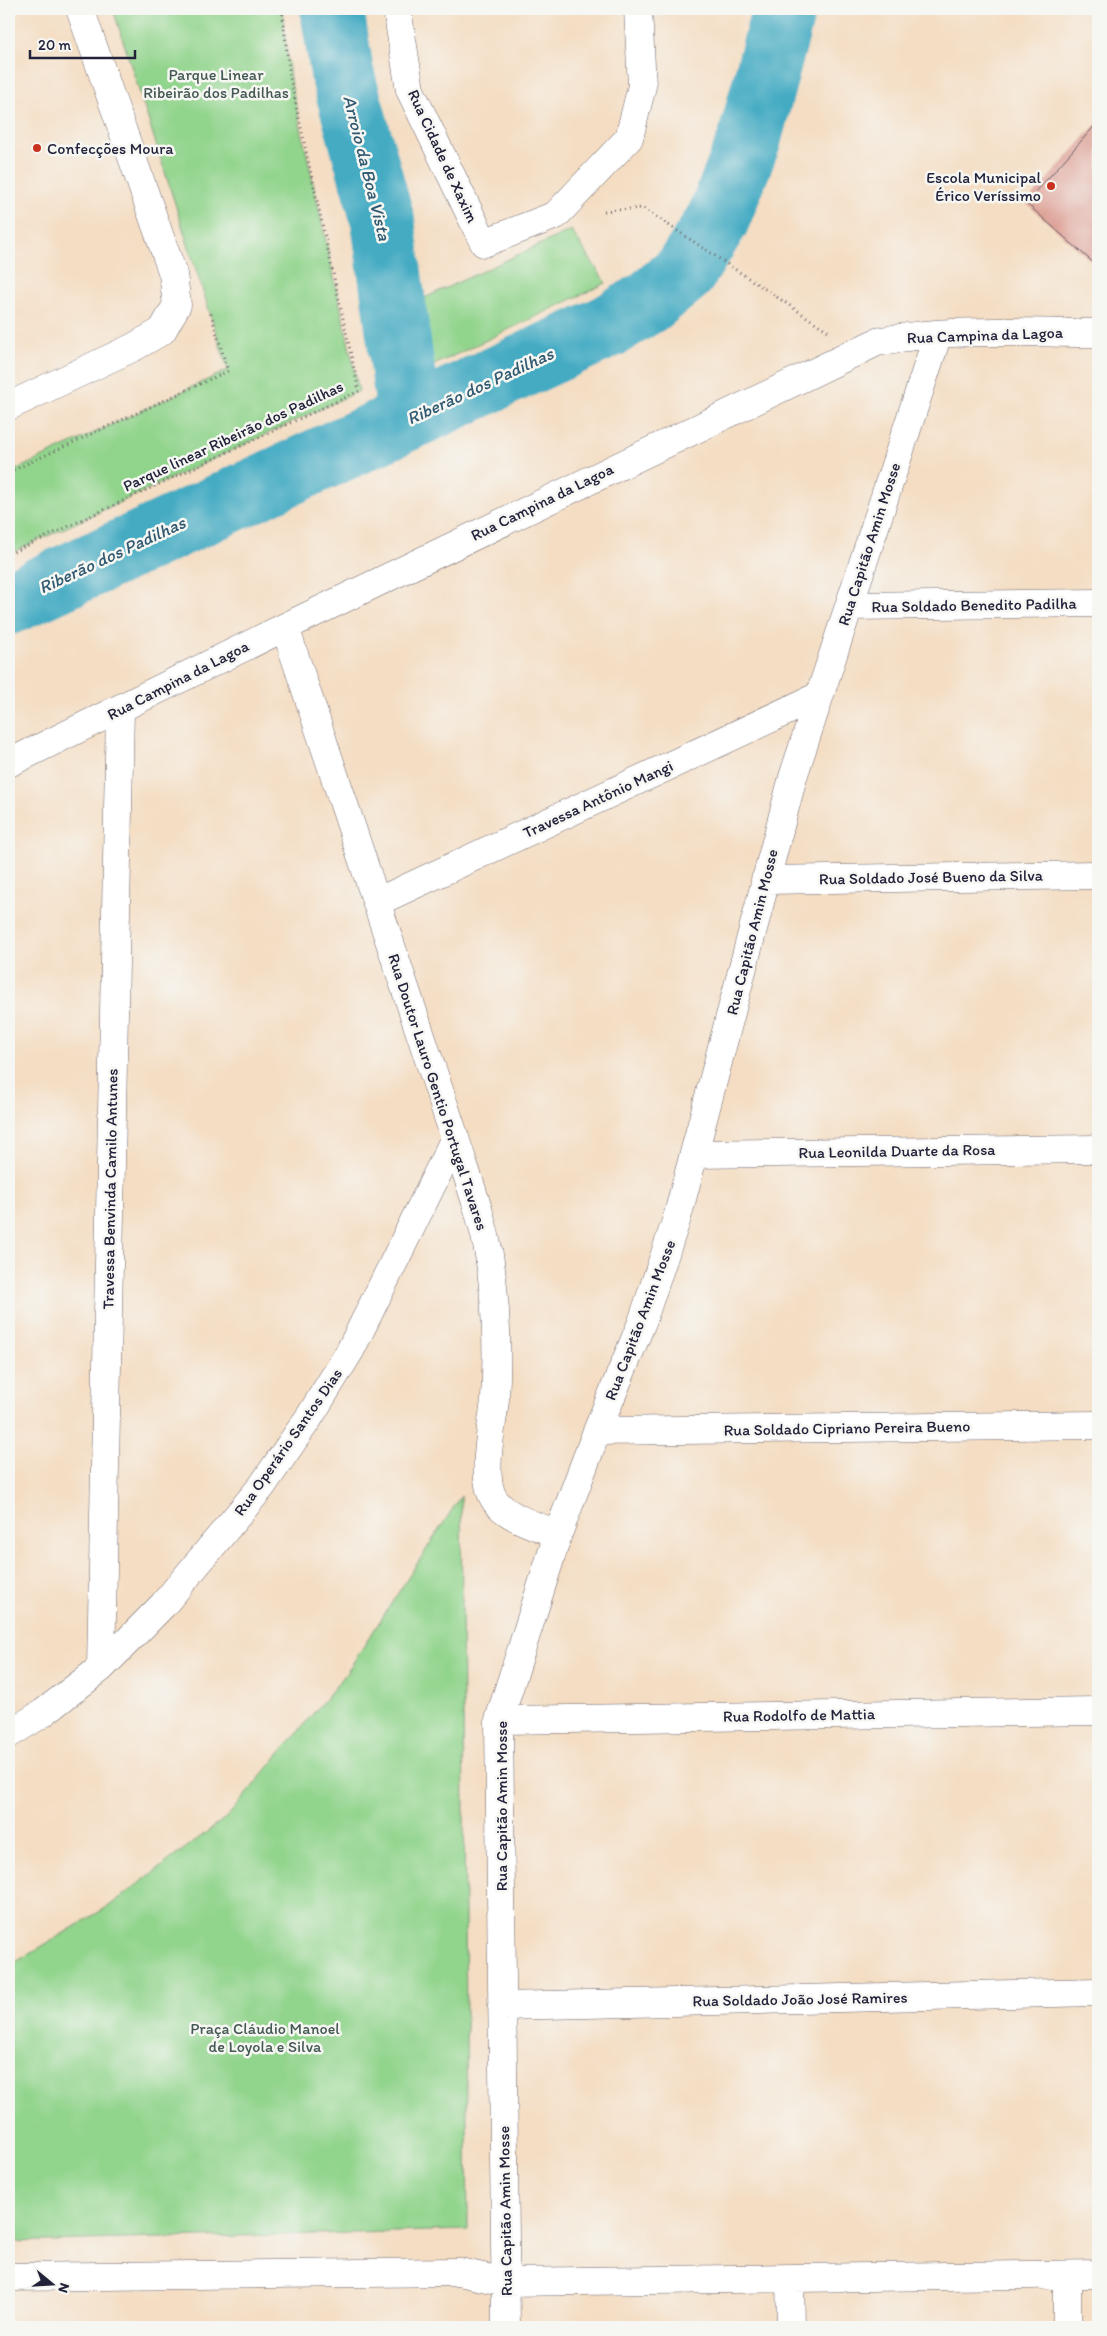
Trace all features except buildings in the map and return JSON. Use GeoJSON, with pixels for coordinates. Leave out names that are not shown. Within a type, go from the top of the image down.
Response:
{"type":"FeatureCollection","features":[{"type":"Feature","properties":{"kind":"street"},"geometry":{"type":"LineString","coordinates":[[9,406],[134,347],[162,331],[176,305],[173,274],[80,9]]}},
{"type":"Feature","properties":{"kind":"street","name":"Rua Cidade de Xaxim"},"geometry":{"type":"LineString","coordinates":[[397,9],[410,90],[484,243],[556,215],[629,138],[642,86],[638,9]]}},
{"type":"Feature","properties":{"kind":"street","name":"Rua Campina da Lagoa"},"geometry":{"type":"LineString","coordinates":[[9,763],[120,710],[285,626],[877,342],[904,336],[938,334],[1098,333]]}},
{"type":"Feature","properties":{"kind":"street","name":"Rua Capitão Amin Mosse"},"geometry":{"type":"LineString","coordinates":[[506,2327],[499,1720],[558,1534],[597,1431],[645,1314],[678,1218],[793,777],[938,334]]}},
{"type":"Feature","properties":{"kind":"street","name":"Rua Soldado Benedito Padilha"},"geometry":{"type":"LineString","coordinates":[[849,606],[1098,603]]}},
{"type":"Feature","properties":{"kind":"street","name":"Rua Doutor Lauro Gentio Portugal Tavares"},"geometry":{"type":"LineString","coordinates":[[285,626],[455,1138],[478,1212],[488,1253],[493,1295],[495,1399],[487,1465],[490,1487],[496,1503],[523,1521],[558,1534]]}},
{"type":"Feature","properties":{"kind":"street","name":"Travessa Antônio Mangi"},"geometry":{"type":"LineString","coordinates":[[377,902],[819,696]]}},
{"type":"Feature","properties":{"kind":"street","name":"Travessa Benvinda Camilo Antunes"},"geometry":{"type":"LineString","coordinates":[[100,1668],[120,710]]}},
{"type":"Feature","properties":{"kind":"street","name":"Rua Soldado José Bueno da Silva"},"geometry":{"type":"LineString","coordinates":[[765,880],[1098,875]]}},
{"type":"Feature","properties":{"kind":"street","name":"Rua Operário Santos Dias"},"geometry":{"type":"LineString","coordinates":[[9,1734],[43,1712],[100,1668],[163,1605],[262,1486],[310,1416],[350,1351],[455,1138]]}},
{"type":"Feature","properties":{"kind":"street","name":"Rua Leonilda Duarte da Rosa"},"geometry":{"type":"LineString","coordinates":[[696,1154],[1098,1149]]}},
{"type":"Feature","properties":{"kind":"street","name":"Rua Soldado Cipriano Pereira Bueno"},"geometry":{"type":"LineString","coordinates":[[597,1431],[1098,1425]]}},
{"type":"Feature","properties":{"kind":"street","name":"Rua Rodolfo de Mattia"},"geometry":{"type":"LineString","coordinates":[[499,1720],[1098,1711]]}},
{"type":"Feature","properties":{"kind":"street","name":"Rua Soldado João José Ramires"},"geometry":{"type":"LineString","coordinates":[[502,2006],[1098,1992]]}},
{"type":"Feature","properties":{"kind":"street"},"geometry":{"type":"LineString","coordinates":[[9,2277],[459,2272],[506,2282],[1098,2274]]}},
{"type":"Feature","properties":{"kind":"street"},"geometry":{"type":"LineString","coordinates":[[1067,2275],[1068,2327]]}},
{"type":"Feature","properties":{"kind":"street"},"geometry":{"type":"LineString","coordinates":[[790,2279],[791,2327]]}},
{"type":"Feature","properties":{"kind":"path","name":"Parque linear Ribeirão dos Padilhas"},"geometry":{"type":"LineString","coordinates":[[9,554],[359,391],[290,78],[282,9]]}},
{"type":"Feature","properties":{"kind":"path"},"geometry":{"type":"LineString","coordinates":[[643,208],[857,350]]}},
{"type":"Feature","properties":{"kind":"green space","name":"Parque Linear Ribeirão dos Padilhas"},"geometry":{"type":"Polygon","coordinates":[[[113,9],[282,9],[290,78],[359,391],[9,554],[9,473],[228,370],[113,9]]]}},
{"type":"Feature","properties":{"kind":"green space"},"geometry":{"type":"Polygon","coordinates":[[[571,230],[606,283],[430,367],[420,300],[571,230]]]}},
{"type":"Feature","properties":{"kind":"green space","name":"Praça Cláudio Manoel de Loyola e Silva"},"geometry":{"type":"Polygon","coordinates":[[[461,1496],[468,2230],[9,2242],[9,1966],[109,1906],[228,1816],[345,1675],[461,1496]]]}},
{"type":"Feature","properties":{"kind":"waterway","name":"Arroio da Boa Vista"},"geometry":{"type":"LineString","coordinates":[[332,9],[342,73],[383,221],[409,417]]}},
{"type":"Feature","properties":{"kind":"waterway","name":"Riberão dos Padilhas"},"geometry":{"type":"LineString","coordinates":[[9,603],[609,326],[650,301],[685,272],[718,219],[749,141],[784,9]]}},
{"type":"Feature","properties":{"kind":"place","name":"Confecções Moura"},"geometry":{"type":"Point","coordinates":[37,148]}},
{"type":"Feature","properties":{"kind":"place","name":"Escola Municipal Érico Veríssimo"},"geometry":{"type":"Point","coordinates":[1051,186]}}]}
